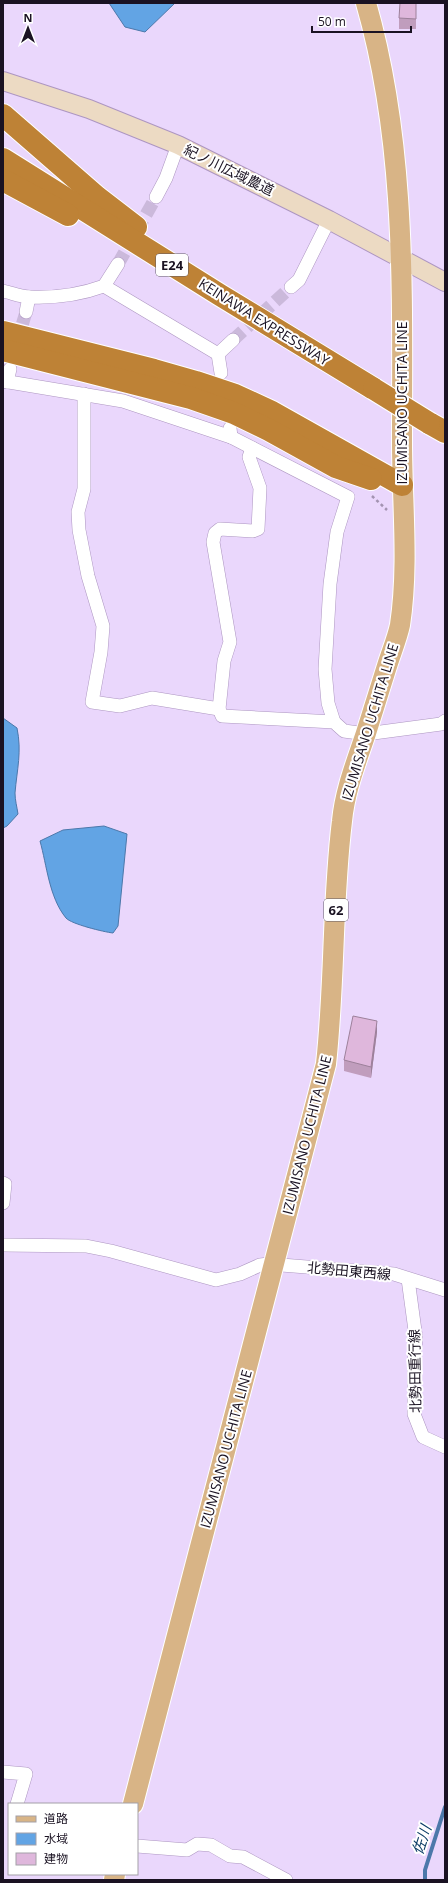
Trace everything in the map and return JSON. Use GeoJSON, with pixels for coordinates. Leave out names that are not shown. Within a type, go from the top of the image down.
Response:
{"type":"FeatureCollection","features":[{"type":"Feature","properties":{"kind":"highway"},"geometry":{"type":"LineString","coordinates":[[3,115],[97,197],[173,255],[284,326],[343,370]]}},
{"type":"Feature","properties":{"kind":"highway","name":"KEINAWA EXPRESSWAY"},"geometry":{"type":"LineString","coordinates":[[3,158],[220,295],[437,428]]}},
{"type":"Feature","properties":{"kind":"highway"},"geometry":{"type":"LineString","coordinates":[[3,180],[220,295]]}},
{"type":"Feature","properties":{"kind":"highway"},"geometry":{"type":"LineString","coordinates":[[3,332],[154,370],[235,395],[272,412],[402,485]]}},
{"type":"Feature","properties":{"kind":"highway"},"geometry":{"type":"LineString","coordinates":[[6,359],[198,401],[234,413],[269,430],[336,467],[368,478],[402,485]]}},
{"type":"Feature","properties":{"kind":"main road","name":"IZUMISANO UCHITA LINE"},"geometry":{"type":"LineString","coordinates":[[133,1803],[326,1064],[330,1025],[338,867],[342,819],[349,780],[366,734],[399,629],[404,594],[405,548],[402,485],[402,258],[393,133],[386,84],[366,3]]}},
{"type":"Feature","properties":{"kind":"street","name":"紀ノ川広域農道"},"geometry":{"type":"LineString","coordinates":[[3,81],[89,109],[178,145],[329,220],[445,282]]}},
{"type":"Feature","properties":{"kind":"street"},"geometry":{"type":"LineString","coordinates":[[156,197],[166,178],[178,145]]}},
{"type":"Feature","properties":{"kind":"street"},"geometry":{"type":"LineString","coordinates":[[291,287],[299,280],[329,220]]}},
{"type":"Feature","properties":{"kind":"street"},"geometry":{"type":"LineString","coordinates":[[104,286],[118,264]]}},
{"type":"Feature","properties":{"kind":"street"},"geometry":{"type":"LineString","coordinates":[[3,291],[29,297],[62,295],[104,286],[218,354]]}},
{"type":"Feature","properties":{"kind":"street"},"geometry":{"type":"LineString","coordinates":[[26,312],[29,297]]}},
{"type":"Feature","properties":{"kind":"street"},"geometry":{"type":"LineString","coordinates":[[218,354],[233,340]]}},
{"type":"Feature","properties":{"kind":"street"},"geometry":{"type":"LineString","coordinates":[[218,354],[221,373]]}},
{"type":"Feature","properties":{"kind":"street"},"geometry":{"type":"LineString","coordinates":[[6,359],[5,382],[123,401],[230,432],[252,448],[348,497],[337,532],[330,584],[325,668],[328,703],[334,722],[344,731],[366,734],[441,724],[445,721]]}},
{"type":"Feature","properties":{"kind":"street"},"geometry":{"type":"LineString","coordinates":[[84,394],[84,489],[78,512],[79,530],[88,576],[103,626],[101,652],[92,702],[120,706],[152,698],[219,710]]}},
{"type":"Feature","properties":{"kind":"street"},"geometry":{"type":"LineString","coordinates":[[252,448],[249,457],[260,488],[258,529],[253,531],[220,529],[215,533],[213,542],[230,642],[224,661],[219,710],[222,716],[232,718],[334,722]]}},
{"type":"Feature","properties":{"kind":"street"},"geometry":{"type":"LineString","coordinates":[[3,1183],[5,1184],[3,1203]]}},
{"type":"Feature","properties":{"kind":"street","name":"北勢田東西線"},"geometry":{"type":"LineString","coordinates":[[3,1245],[86,1246],[111,1251],[216,1280],[240,1274],[260,1265],[274,1265],[394,1274],[445,1290]]}},
{"type":"Feature","properties":{"kind":"street","name":"北勢田重行線"},"geometry":{"type":"LineString","coordinates":[[408,1279],[416,1338],[414,1414],[423,1437],[445,1447]]}},
{"type":"Feature","properties":{"kind":"street"},"geometry":{"type":"LineString","coordinates":[[3,1772],[26,1774],[17,1803]]}},
{"type":"Feature","properties":{"kind":"street"},"geometry":{"type":"LineString","coordinates":[[138,1846],[187,1850],[197,1844],[211,1845],[230,1856],[243,1857],[286,1880]]}},
{"type":"Feature","properties":{"kind":"water"},"geometry":{"type":"Polygon","coordinates":[[[109,3],[175,3],[145,32],[125,27],[109,3]]]}},
{"type":"Feature","properties":{"kind":"water"},"geometry":{"type":"Polygon","coordinates":[[[3,718],[17,728],[19,760],[15,793],[18,814],[7,826],[3,828],[3,718]]]}},
{"type":"Feature","properties":{"kind":"water"},"geometry":{"type":"Polygon","coordinates":[[[104,826],[127,834],[118,926],[113,933],[81,925],[66,918],[60,910],[52,891],[40,841],[63,830],[104,826]]]}},
{"type":"Feature","properties":{"kind":"building"},"geometry":{"type":"Polygon","coordinates":[[[400,3],[416,3],[416,19],[399,18],[400,3]]]}},
{"type":"Feature","properties":{"kind":"building"},"geometry":{"type":"Polygon","coordinates":[[[353,1016],[377,1021],[371,1067],[344,1060],[353,1016]]]}},
{"type":"Feature","properties":{"kind":"waterway","name":"佐川"},"geometry":{"type":"LineString","coordinates":[[425,1880],[425,1870],[445,1807]]}},
{"type":"Feature","properties":{"kind":"tunnel"},"geometry":{"type":"LineString","coordinates":[[118,264],[156,197]]}},
{"type":"Feature","properties":{"kind":"tunnel"},"geometry":{"type":"LineString","coordinates":[[233,340],[291,287]]}},
{"type":"Feature","properties":{"kind":"tunnel"},"geometry":{"type":"LineString","coordinates":[[17,342],[26,312]]}}]}
